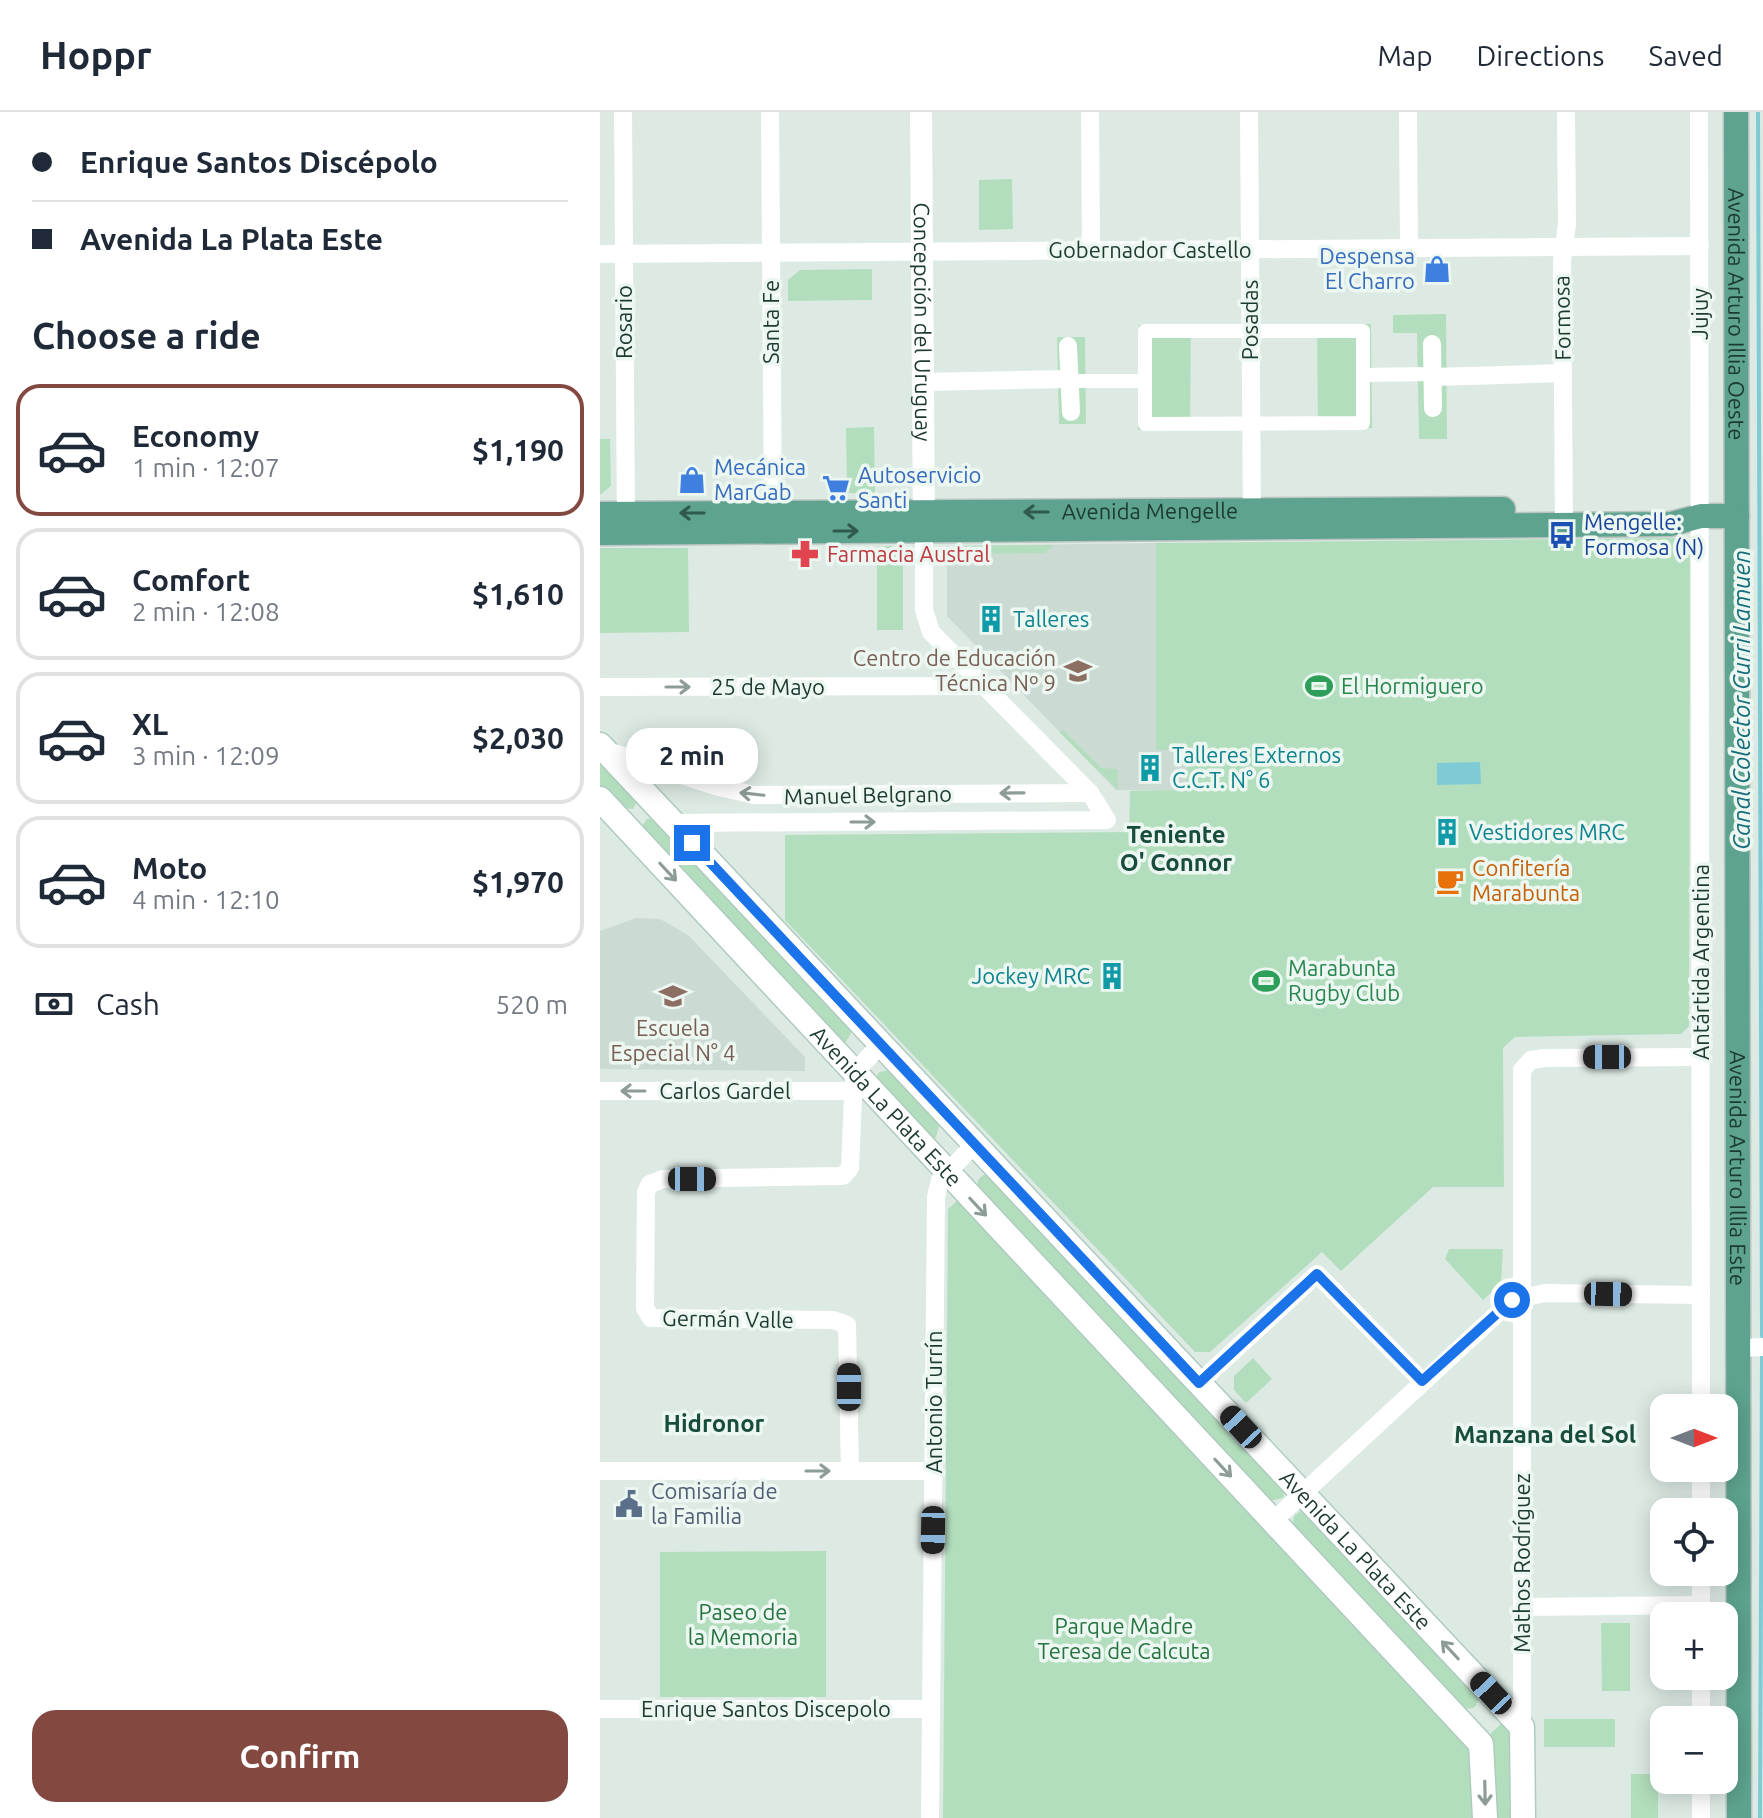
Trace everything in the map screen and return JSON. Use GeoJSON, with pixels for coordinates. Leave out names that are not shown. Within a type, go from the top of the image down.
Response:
{"type":"FeatureCollection","features":[{"type":"Feature","properties":{"kind":"main road","name":"Avenida Arturo Illia Oeste"},"geometry":{"type":"LineString","coordinates":[[1736,112],[1737,516]]}},
{"type":"Feature","properties":{"kind":"main road","name":"Avenida Mengelle"},"geometry":{"type":"LineString","coordinates":[[600,514],[626,523],[1564,517],[1675,508],[1701,516],[1737,516]]}},
{"type":"Feature","properties":{"kind":"main road","name":"Avenida Arturo Illia Este"},"geometry":{"type":"LineString","coordinates":[[1737,516],[1739,1818]]}},
{"type":"Feature","properties":{"kind":"main road","name":"Avenida Mengelle"},"geometry":{"type":"LineString","coordinates":[[600,533],[626,523]]}},
{"type":"Feature","properties":{"kind":"main road","name":"Avenida La Plata Este"},"geometry":{"type":"LineString","coordinates":[[602,748],[1519,1723]]}},
{"type":"Feature","properties":{"kind":"main road"},"geometry":{"type":"LineString","coordinates":[[608,807],[632,819],[654,803]]}},
{"type":"Feature","properties":{"kind":"main road","name":"Avenida La Plata Este"},"geometry":{"type":"LineString","coordinates":[[608,807],[852,1082],[946,1172],[1478,1740],[1485,1756]]}},
{"type":"Feature","properties":{"kind":"main road"},"geometry":{"type":"LineString","coordinates":[[1485,1818],[1487,1723],[1500,1716],[1519,1723],[1523,1818]]}},
{"type":"Feature","properties":{"kind":"street","name":"Rosario"},"geometry":{"type":"LineString","coordinates":[[623,112],[626,523]]}},
{"type":"Feature","properties":{"kind":"street","name":"Santa Fe"},"geometry":{"type":"LineString","coordinates":[[770,112],[773,522]]}},
{"type":"Feature","properties":{"kind":"street","name":"Concepción del Uruguay"},"geometry":{"type":"LineString","coordinates":[[921,112],[924,521]]}},
{"type":"Feature","properties":{"kind":"street"},"geometry":{"type":"LineString","coordinates":[[1090,112],[1091,250]]}},
{"type":"Feature","properties":{"kind":"street","name":"Posadas"},"geometry":{"type":"LineString","coordinates":[[1249,112],[1252,519]]}},
{"type":"Feature","properties":{"kind":"street"},"geometry":{"type":"LineString","coordinates":[[1408,112],[1409,248]]}},
{"type":"Feature","properties":{"kind":"street","name":"Formosa"},"geometry":{"type":"LineString","coordinates":[[1564,517],[1566,112]]}},
{"type":"Feature","properties":{"kind":"street","name":"Jujuy"},"geometry":{"type":"LineString","coordinates":[[1699,112],[1701,516]]}},
{"type":"Feature","properties":{"kind":"street","name":"Gobernador Castello"},"geometry":{"type":"LineString","coordinates":[[600,254],[1700,246]]}},
{"type":"Feature","properties":{"kind":"street"},"geometry":{"type":"LineString","coordinates":[[1145,331],[1251,331],[1363,331],[1363,423],[1145,424],[1145,331]]}},
{"type":"Feature","properties":{"kind":"street"},"geometry":{"type":"LineString","coordinates":[[1432,344],[1433,408]]}},
{"type":"Feature","properties":{"kind":"street"},"geometry":{"type":"LineString","coordinates":[[1068,346],[1071,412]]}},
{"type":"Feature","properties":{"kind":"street"},"geometry":{"type":"LineString","coordinates":[[1363,375],[1563,373]]}},
{"type":"Feature","properties":{"kind":"street"},"geometry":{"type":"LineString","coordinates":[[923,382],[1145,381]]}},
{"type":"Feature","properties":{"kind":"street","name":"Antártida Argentina"},"geometry":{"type":"LineString","coordinates":[[1701,516],[1701,1394]]}},
{"type":"Feature","properties":{"kind":"street"},"geometry":{"type":"LineString","coordinates":[[924,521],[927,625],[1090,793]]}},
{"type":"Feature","properties":{"kind":"street","name":"25 de Mayo"},"geometry":{"type":"LineString","coordinates":[[600,687],[984,686]]}},
{"type":"Feature","properties":{"kind":"street","name":"Manuel Belgrano"},"geometry":{"type":"LineString","coordinates":[[602,748],[715,786],[754,795],[1090,793],[1107,820],[673,823]]}},
{"type":"Feature","properties":{"kind":"street"},"geometry":{"type":"LineString","coordinates":[[852,1082],[881,1044]]}},
{"type":"Feature","properties":{"kind":"street","name":"Mathos Rodríguez"},"geometry":{"type":"LineString","coordinates":[[1519,1723],[1522,1607],[1520,1086],[1526,1064],[1545,1058],[1701,1057]]}},
{"type":"Feature","properties":{"kind":"street","name":"Carlos Gardel"},"geometry":{"type":"LineString","coordinates":[[600,1091],[852,1082]]}},
{"type":"Feature","properties":{"kind":"street","name":"Germán Valle"},"geometry":{"type":"LineString","coordinates":[[850,1471],[847,1325],[833,1320],[658,1320],[647,1313],[645,1293],[646,1192],[650,1184],[663,1179],[843,1176],[850,1168],[852,1082]]}},
{"type":"Feature","properties":{"kind":"street"},"geometry":{"type":"LineString","coordinates":[[946,1172],[975,1144]]}},
{"type":"Feature","properties":{"kind":"street","name":"Antonio Turrín"},"geometry":{"type":"LineString","coordinates":[[930,1818],[936,1197],[946,1172]]}},
{"type":"Feature","properties":{"kind":"street"},"geometry":{"type":"LineString","coordinates":[[1199,1383],[1317,1274],[1422,1381]]}},
{"type":"Feature","properties":{"kind":"street"},"geometry":{"type":"LineString","coordinates":[[1273,1521],[1497,1311],[1520,1296],[1701,1295]]}},
{"type":"Feature","properties":{"kind":"street"},"geometry":{"type":"LineString","coordinates":[[1738,1348],[1763,1347]]}},
{"type":"Feature","properties":{"kind":"street"},"geometry":{"type":"LineString","coordinates":[[600,1471],[933,1471]]}},
{"type":"Feature","properties":{"kind":"street"},"geometry":{"type":"LineString","coordinates":[[1522,1607],[1650,1610]]}},
{"type":"Feature","properties":{"kind":"street","name":"Enrique Santos Discepolo"},"geometry":{"type":"LineString","coordinates":[[600,1709],[931,1709]]}},
{"type":"Feature","properties":{"kind":"street"},"geometry":{"type":"LineString","coordinates":[[1701,1794],[1701,1818]]}},
{"type":"Feature","properties":{"kind":"shaded area","name":"Centro de Educación Técnica Nº 9"},"geometry":{"type":"Polygon","coordinates":[[[1156,543],[1156,749],[1187,750],[1187,791],[1116,790],[947,616],[947,554],[954,546],[1156,543]]]}},
{"type":"Feature","properties":{"kind":"shaded area","name":"Escuela Especial N° 4"},"geometry":{"type":"Polygon","coordinates":[[[636,918],[660,919],[688,935],[805,1057],[805,1071],[600,1069],[600,931],[636,918]]]}},
{"type":"Feature","properties":{"kind":"green space"},"geometry":{"type":"Polygon","coordinates":[[[1012,179],[1013,229],[979,230],[979,180],[1012,179]]]}},
{"type":"Feature","properties":{"kind":"green space"},"geometry":{"type":"Polygon","coordinates":[[[872,269],[872,300],[788,301],[788,280],[800,270],[872,269]]]}},
{"type":"Feature","properties":{"kind":"green space"},"geometry":{"type":"Polygon","coordinates":[[[1446,314],[1447,439],[1419,439],[1417,333],[1393,333],[1393,315],[1446,314]]]}},
{"type":"Feature","properties":{"kind":"green space"},"geometry":{"type":"Polygon","coordinates":[[[1371,324],[1372,428],[1318,429],[1317,325],[1371,324]]]}},
{"type":"Feature","properties":{"kind":"green space"},"geometry":{"type":"Polygon","coordinates":[[[1139,325],[1191,325],[1190,430],[1138,430],[1139,325]]]}},
{"type":"Feature","properties":{"kind":"green space"},"geometry":{"type":"Polygon","coordinates":[[[1057,337],[1085,337],[1086,424],[1059,424],[1057,337]]]}},
{"type":"Feature","properties":{"kind":"green space"},"geometry":{"type":"Polygon","coordinates":[[[874,427],[875,493],[847,493],[846,428],[874,427]]]}},
{"type":"Feature","properties":{"kind":"green space"},"geometry":{"type":"Polygon","coordinates":[[[600,439],[610,439],[611,486],[600,495],[600,439]]]}},
{"type":"Feature","properties":{"kind":"green space","name":"Marabunta Rugby Club"},"geometry":{"type":"Polygon","coordinates":[[[1684,538],[1690,543],[1689,1026],[1681,1034],[1515,1037],[1503,1048],[1504,1187],[1433,1187],[1341,1271],[1322,1252],[1210,1352],[1195,1352],[785,920],[785,835],[1129,832],[1130,791],[1187,790],[1187,750],[1156,750],[1156,543],[1684,538]]]}},
{"type":"Feature","properties":{"kind":"green space"},"geometry":{"type":"Polygon","coordinates":[[[1054,545],[1045,553],[947,554],[954,546],[1054,545]]]}},
{"type":"Feature","properties":{"kind":"green space"},"geometry":{"type":"Polygon","coordinates":[[[877,546],[895,546],[903,555],[903,630],[877,630],[877,546]]]}},
{"type":"Feature","properties":{"kind":"green space"},"geometry":{"type":"Polygon","coordinates":[[[600,548],[688,548],[689,632],[600,633],[600,548]]]}},
{"type":"Feature","properties":{"kind":"green space"},"geometry":{"type":"Polygon","coordinates":[[[1063,730],[1101,768],[1117,769],[1118,790],[1060,733],[1063,730]]]}},
{"type":"Feature","properties":{"kind":"green space"},"geometry":{"type":"Polygon","coordinates":[[[600,756],[637,801],[633,809],[620,808],[600,786],[600,756]]]}},
{"type":"Feature","properties":{"kind":"green space"},"geometry":{"type":"Polygon","coordinates":[[[654,818],[848,1027],[851,1033],[846,1042],[843,1043],[642,826],[647,819],[654,818]]]}},
{"type":"Feature","properties":{"kind":"green space"},"geometry":{"type":"Polygon","coordinates":[[[889,1070],[940,1123],[936,1137],[932,1139],[876,1079],[879,1072],[889,1070]]]}},
{"type":"Feature","properties":{"kind":"green space"},"geometry":{"type":"Polygon","coordinates":[[[983,1175],[990,1175],[1285,1491],[1283,1498],[1269,1501],[977,1190],[978,1180],[983,1175]]]}},
{"type":"Feature","properties":{"kind":"green space","name":"Parque Madre Teresa de Calcuta"},"geometry":{"type":"Polygon","coordinates":[[[957,1201],[1471,1748],[1476,1818],[943,1818],[948,1209],[957,1201]]]}},
{"type":"Feature","properties":{"kind":"green space"},"geometry":{"type":"Polygon","coordinates":[[[1449,1249],[1503,1249],[1501,1284],[1483,1300],[1445,1259],[1449,1249]]]}},
{"type":"Feature","properties":{"kind":"green space"},"geometry":{"type":"Polygon","coordinates":[[[1253,1358],[1272,1379],[1246,1403],[1234,1390],[1234,1376],[1253,1358]]]}},
{"type":"Feature","properties":{"kind":"green space"},"geometry":{"type":"Polygon","coordinates":[[[1302,1510],[1479,1699],[1474,1708],[1463,1709],[1293,1526],[1294,1516],[1302,1510]]]}},
{"type":"Feature","properties":{"kind":"green space","name":"Paseo de la Memoria"},"geometry":{"type":"Polygon","coordinates":[[[826,1551],[826,1697],[660,1697],[660,1552],[826,1551]]]}},
{"type":"Feature","properties":{"kind":"green space"},"geometry":{"type":"Polygon","coordinates":[[[1601,1623],[1630,1623],[1630,1691],[1602,1691],[1601,1623]]]}},
{"type":"Feature","properties":{"kind":"green space"},"geometry":{"type":"Polygon","coordinates":[[[1544,1719],[1615,1719],[1615,1747],[1544,1747],[1544,1719]]]}},
{"type":"Feature","properties":{"kind":"green space"},"geometry":{"type":"Polygon","coordinates":[[[1501,1724],[1510,1728],[1513,1818],[1493,1818],[1491,1733],[1501,1724]]]}},
{"type":"Feature","properties":{"kind":"green space"},"geometry":{"type":"Polygon","coordinates":[[[1631,1774],[1650,1774],[1650,1794],[1658,1794],[1658,1818],[1631,1818],[1631,1774]]]}},
{"type":"Feature","properties":{"kind":"water"},"geometry":{"type":"Polygon","coordinates":[[[1480,762],[1481,784],[1437,785],[1437,763],[1480,762]]]}},
{"type":"Feature","properties":{"kind":"waterway","name":"Canal Colector Curri Lamuen"},"geometry":{"type":"LineString","coordinates":[[1758,112],[1762,1336]]}},
{"type":"Feature","properties":{"kind":"waterway","name":"Canal Colector Curri Lamuen"},"geometry":{"type":"LineString","coordinates":[[1760,1818],[1762,1357]]}},
{"type":"Feature","properties":{"kind":"place","name":"Despensa El Charro"},"geometry":{"type":"Point","coordinates":[1437,269]}},
{"type":"Feature","properties":{"kind":"place","name":"Mecánica MarGab"},"geometry":{"type":"Point","coordinates":[692,480]}},
{"type":"Feature","properties":{"kind":"place","name":"Autoservicio Santi"},"geometry":{"type":"Point","coordinates":[836,488]}},
{"type":"Feature","properties":{"kind":"place","name":"Mengelle: Formosa (N)"},"geometry":{"type":"Point","coordinates":[1562,535]}},
{"type":"Feature","properties":{"kind":"place","name":"Farmacia Austral"},"geometry":{"type":"Point","coordinates":[805,554]}},
{"type":"Feature","properties":{"kind":"place","name":"Talleres"},"geometry":{"type":"Point","coordinates":[991,619]}},
{"type":"Feature","properties":{"kind":"place","name":"Centro de Educación Técnica Nº 9"},"geometry":{"type":"Point","coordinates":[1078,671]}},
{"type":"Feature","properties":{"kind":"place","name":"El Hormiguero"},"geometry":{"type":"Point","coordinates":[1319,686]}},
{"type":"Feature","properties":{"kind":"place","name":"Talleres Externos C.C.T. N° 6"},"geometry":{"type":"Point","coordinates":[1150,768]}},
{"type":"Feature","properties":{"kind":"place","name":"Vestidores MRC"},"geometry":{"type":"Point","coordinates":[1447,832]}},
{"type":"Feature","properties":{"kind":"place","name":"Confitería Marabunta"},"geometry":{"type":"Point","coordinates":[1450,881]}},
{"type":"Feature","properties":{"kind":"place","name":"Jockey MRC"},"geometry":{"type":"Point","coordinates":[1112,976]}},
{"type":"Feature","properties":{"kind":"place","name":"Marabunta Rugby Club"},"geometry":{"type":"Point","coordinates":[1266,981]}},
{"type":"Feature","properties":{"kind":"place","name":"Escuela Especial N° 4"},"geometry":{"type":"Point","coordinates":[673,996]}},
{"type":"Feature","properties":{"kind":"place","name":"Comisaría de la Familia"},"geometry":{"type":"Point","coordinates":[629,1504]}},
{"type":"Feature","properties":{"kind":"district","name":"Teniente O' Connor"},"geometry":{"type":"Point","coordinates":[1176,849]}},
{"type":"Feature","properties":{"kind":"district","name":"Hidronor"},"geometry":{"type":"Point","coordinates":[714,1424]}},
{"type":"Feature","properties":{"kind":"district","name":"Manzana del Sol"},"geometry":{"type":"Point","coordinates":[1545,1435]}},
{"type":"Feature","properties":{"kind":"route"},"geometry":{"type":"LineString","coordinates":[[692,843],[1199,1383],[1317,1274],[1422,1381],[1512,1300]]}}]}
